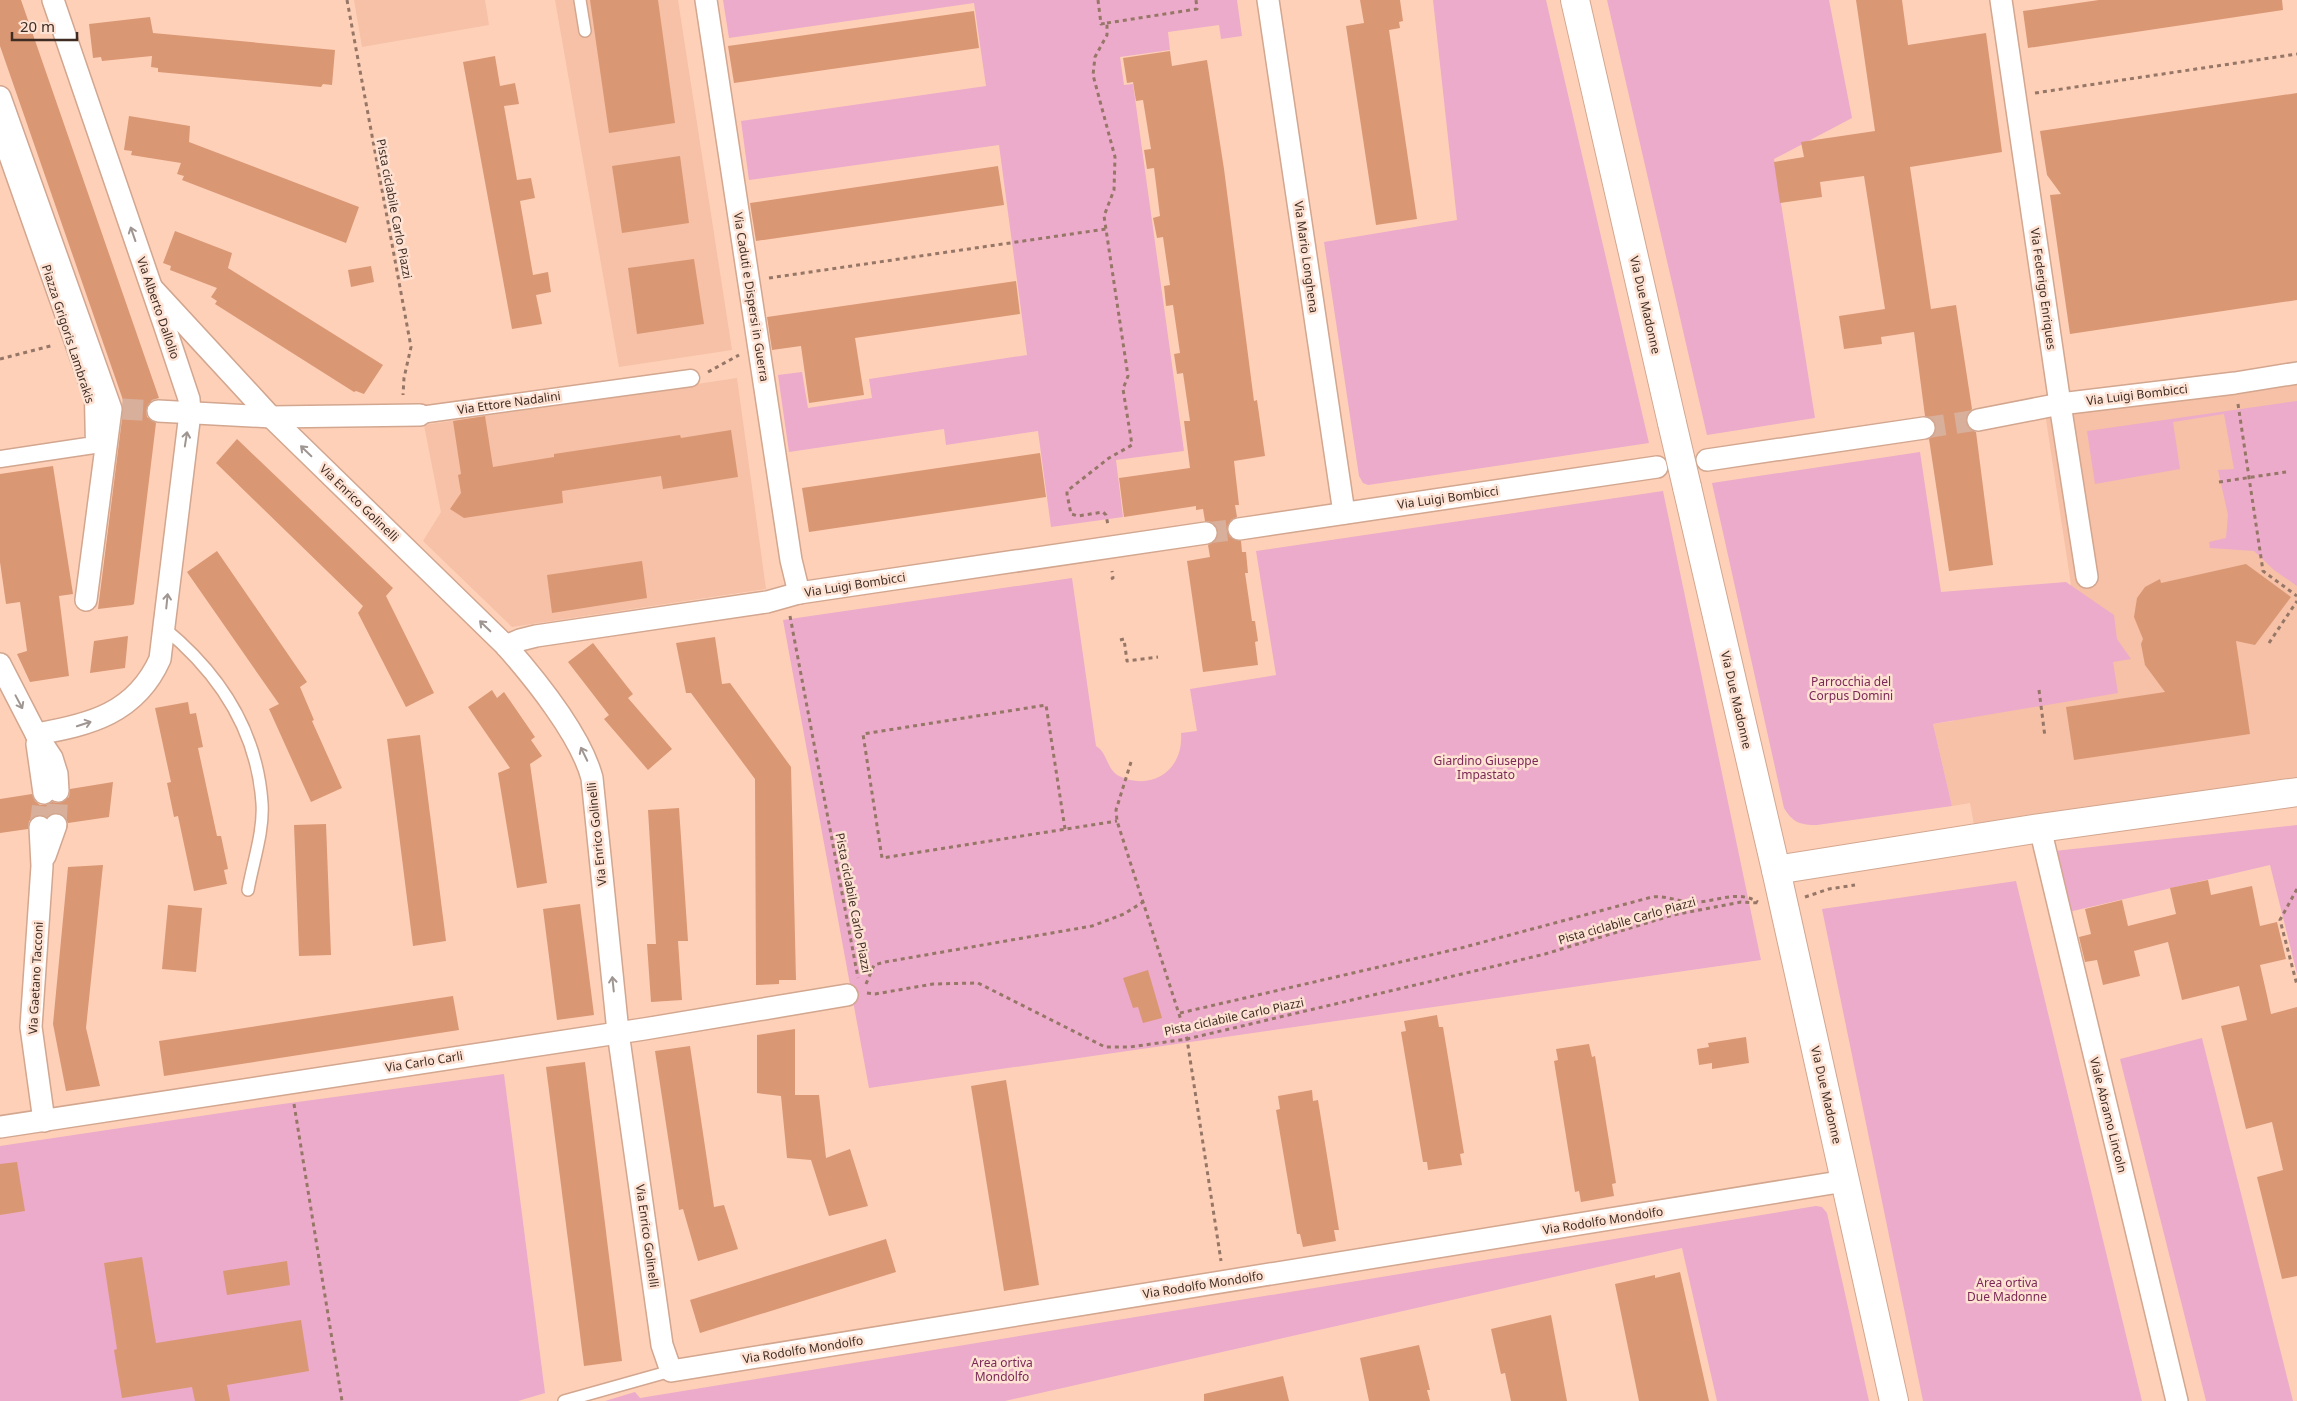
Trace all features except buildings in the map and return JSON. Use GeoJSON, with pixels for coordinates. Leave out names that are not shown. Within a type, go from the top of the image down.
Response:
{"type":"FeatureCollection","features":[{"type":"Feature","properties":{"kind":"main road","name":"Via Due Madonne"},"geometry":{"type":"LineString","coordinates":[[1575,0],[1776,870],[1894,1401]]}},
{"type":"Feature","properties":{"kind":"main road"},"geometry":{"type":"LineString","coordinates":[[1776,870],[2040,828],[2297,792]]}},
{"type":"Feature","properties":{"kind":"street","name":"Via Alberto Dallolio"},"geometry":{"type":"LineString","coordinates":[[36,734],[79,727],[99,719],[138,693],[154,673],[160,659],[190,413],[189,400],[152,288],[53,0]]}},
{"type":"Feature","properties":{"kind":"street","name":"Via Caduti e Dispersi in Guerra"},"geometry":{"type":"LineString","coordinates":[[706,0],[791,560],[794,602]]}},
{"type":"Feature","properties":{"kind":"street","name":"Via Mario Longhena"},"geometry":{"type":"LineString","coordinates":[[1268,0],[1344,513]]}},
{"type":"Feature","properties":{"kind":"street","name":"Via Federigo Enriques"},"geometry":{"type":"LineString","coordinates":[[2001,0],[2087,577]]}},
{"type":"Feature","properties":{"kind":"street","name":"Piazza Grigoris Lambrakis"},"geometry":{"type":"LineString","coordinates":[[0,97],[117,409],[86,600]]}},
{"type":"Feature","properties":{"kind":"street","name":"Piazza Grigoris Lambrakis"},"geometry":{"type":"LineString","coordinates":[[0,135],[93,399],[94,445],[0,459]]}},
{"type":"Feature","properties":{"kind":"street","name":"Via Enrico Golinelli"},"geometry":{"type":"LineString","coordinates":[[152,288],[271,417],[506,646],[526,669],[580,746],[588,763],[592,778],[618,1032],[662,1345],[671,1371]]}},
{"type":"Feature","properties":{"kind":"street","name":"Via Luigi Bombicci"},"geometry":{"type":"LineString","coordinates":[[1978,420],[2060,404],[2235,383],[2297,373]]}},
{"type":"Feature","properties":{"kind":"street","name":"Via Ettore Nadalini"},"geometry":{"type":"LineString","coordinates":[[271,417],[420,415],[691,378]]}},
{"type":"Feature","properties":{"kind":"street"},"geometry":{"type":"LineString","coordinates":[[158,411],[271,417]]}},
{"type":"Feature","properties":{"kind":"street"},"geometry":{"type":"LineString","coordinates":[[1706,460],[1924,428]]}},
{"type":"Feature","properties":{"kind":"street","name":"Via Luigi Bombicci"},"geometry":{"type":"LineString","coordinates":[[1239,529],[1657,467]]}},
{"type":"Feature","properties":{"kind":"street","name":"Via Luigi Bombicci"},"geometry":{"type":"LineString","coordinates":[[506,646],[536,636],[767,602],[794,602],[1206,534]]}},
{"type":"Feature","properties":{"kind":"street"},"geometry":{"type":"LineString","coordinates":[[0,664],[36,734],[51,792]]}},
{"type":"Feature","properties":{"kind":"street","name":"Via Gaetano Tacconi"},"geometry":{"type":"LineString","coordinates":[[44,1120],[31,1027],[42,866],[48,826]]}},
{"type":"Feature","properties":{"kind":"street","name":"Viale Abramo Lincoln"},"geometry":{"type":"LineString","coordinates":[[2040,828],[2177,1401]]}},
{"type":"Feature","properties":{"kind":"street","name":"Via Carlo Carli"},"geometry":{"type":"LineString","coordinates":[[0,1127],[618,1032],[857,990]]}},
{"type":"Feature","properties":{"kind":"street","name":"Via Rodolfo Mondolfo"},"geometry":{"type":"LineString","coordinates":[[671,1371],[1845,1182]]}},
{"type":"Feature","properties":{"kind":"lane"},"geometry":{"type":"LineString","coordinates":[[580,0],[585,31]]}},
{"type":"Feature","properties":{"kind":"lane"},"geometry":{"type":"LineString","coordinates":[[164,628],[183,644],[225,692],[238,713],[251,746],[262,804],[260,826],[248,890]]}},
{"type":"Feature","properties":{"kind":"lane","name":"Via Rodolfo Mondolfo"},"geometry":{"type":"LineString","coordinates":[[564,1401],[671,1371]]}},
{"type":"Feature","properties":{"kind":"path","name":"Pista ciclabile Carlo Piazzi"},"geometry":{"type":"LineString","coordinates":[[348,0],[411,347],[404,378],[403,395],[410,406],[420,415]]}},
{"type":"Feature","properties":{"kind":"path"},"geometry":{"type":"LineString","coordinates":[[1098,0],[1101,24],[1197,9],[1196,0]]}},
{"type":"Feature","properties":{"kind":"path"},"geometry":{"type":"LineString","coordinates":[[1107,23],[1107,36],[1095,57],[1093,75],[1115,157],[1114,190],[1104,216],[1128,376],[1123,390],[1132,445],[1093,470],[1067,494],[1071,514],[1078,516],[1103,512],[1106,515],[1108,526]]}},
{"type":"Feature","properties":{"kind":"path"},"geometry":{"type":"LineString","coordinates":[[2015,96],[2297,54]]}},
{"type":"Feature","properties":{"kind":"path"},"geometry":{"type":"LineString","coordinates":[[768,278],[1106,229]]}},
{"type":"Feature","properties":{"kind":"path"},"geometry":{"type":"LineString","coordinates":[[0,359],[72,340]]}},
{"type":"Feature","properties":{"kind":"path"},"geometry":{"type":"LineString","coordinates":[[691,378],[711,371],[725,361],[740,354]]}},
{"type":"Feature","properties":{"kind":"path"},"geometry":{"type":"LineString","coordinates":[[2235,383],[2263,571],[2297,596]]}},
{"type":"Feature","properties":{"kind":"path"},"geometry":{"type":"LineString","coordinates":[[2219,482],[2286,472]]}},
{"type":"Feature","properties":{"kind":"path"},"geometry":{"type":"LineString","coordinates":[[1111,579],[1113,578],[1112,572]]}},
{"type":"Feature","properties":{"kind":"path"},"geometry":{"type":"LineString","coordinates":[[2269,643],[2297,601]]}},
{"type":"Feature","properties":{"kind":"path","name":"Pista ciclabile Carlo Piazzi"},"geometry":{"type":"LineString","coordinates":[[794,602],[857,990],[875,994],[934,984],[978,983],[1105,1047],[1130,1047],[1187,1039],[1544,954],[1673,915],[1741,902],[1760,903],[1749,896],[1730,896],[1691,902],[1661,896],[1652,897],[1461,948],[1180,1013]]}},
{"type":"Feature","properties":{"kind":"path"},"geometry":{"type":"LineString","coordinates":[[1120,640],[1124,639],[1127,662],[1158,657]]}},
{"type":"Feature","properties":{"kind":"path"},"geometry":{"type":"LineString","coordinates":[[2039,690],[2045,737]]}},
{"type":"Feature","properties":{"kind":"path"},"geometry":{"type":"LineString","coordinates":[[1065,829],[1046,705],[863,734],[882,858],[1117,821]]}},
{"type":"Feature","properties":{"kind":"path"},"geometry":{"type":"LineString","coordinates":[[1131,762],[1116,810],[1117,821],[1187,1039],[1222,1266]]}},
{"type":"Feature","properties":{"kind":"path"},"geometry":{"type":"LineString","coordinates":[[2297,889],[2280,920],[2297,985]]}},
{"type":"Feature","properties":{"kind":"path"},"geometry":{"type":"LineString","coordinates":[[857,990],[874,965],[1092,926],[1124,914],[1143,902]]}},
{"type":"Feature","properties":{"kind":"path"},"geometry":{"type":"LineString","coordinates":[[293,1098],[342,1401]]}},
{"type":"Feature","properties":{"kind":"shaded area"},"geometry":{"type":"Polygon","coordinates":[[[354,0],[485,0],[489,25],[362,47],[354,0]]]}},
{"type":"Feature","properties":{"kind":"shaded area"},"geometry":{"type":"Polygon","coordinates":[[[555,0],[678,0],[732,350],[619,367],[555,0]]]}},
{"type":"Feature","properties":{"kind":"shaded area"},"geometry":{"type":"Polygon","coordinates":[[[2297,373],[2297,800],[1979,852],[1970,803],[1952,806],[1933,724],[1954,721],[1932,599],[2071,585],[2045,413],[2297,373]]]}},
{"type":"Feature","properties":{"kind":"shaded area"},"geometry":{"type":"Polygon","coordinates":[[[737,378],[766,589],[512,627],[423,541],[441,512],[424,425],[737,378]]]}},
{"type":"Feature","properties":{"kind":"green space"},"geometry":{"type":"Polygon","coordinates":[[[723,0],[1237,0],[1242,36],[1221,39],[1219,25],[1168,32],[1170,50],[1120,57],[1124,85],[1133,84],[1184,451],[1116,460],[1123,517],[1051,527],[1038,431],[946,445],[944,429],[789,452],[778,375],[802,372],[808,408],[872,398],[869,379],[1027,355],[999,145],[749,180],[741,121],[986,86],[974,3],[729,38],[723,0]]]}},
{"type":"Feature","properties":{"kind":"green space"},"geometry":{"type":"Polygon","coordinates":[[[1433,0],[1546,0],[1649,443],[1368,485],[1363,483],[1359,476],[1324,242],[1457,220],[1433,0]]]}},
{"type":"Feature","properties":{"kind":"green space"},"geometry":{"type":"Polygon","coordinates":[[[1607,0],[1829,0],[1852,118],[1774,159],[1815,418],[1707,435],[1607,0]]]}},
{"type":"Feature","properties":{"kind":"green space"},"geometry":{"type":"Polygon","coordinates":[[[2297,401],[2297,586],[2274,570],[2254,551],[2210,548],[2209,542],[2226,538],[2228,515],[2218,470],[2234,469],[2224,414],[2173,422],[2180,469],[2095,484],[2087,431],[2297,401]]]}},
{"type":"Feature","properties":{"kind":"green space","name":"Parrocchia del Corpus Domini"},"geometry":{"type":"Polygon","coordinates":[[[1920,452],[1941,592],[2066,582],[2114,615],[2117,639],[2131,659],[2113,662],[2118,693],[1933,724],[1952,806],[1817,825],[1802,824],[1794,820],[1784,808],[1712,483],[1920,452]]]}},
{"type":"Feature","properties":{"kind":"green space","name":"Giardino Giuseppe Impastato"},"geometry":{"type":"Polygon","coordinates":[[[1663,491],[1761,960],[869,1088],[783,620],[1072,578],[1096,746],[1119,776],[1143,781],[1154,779],[1172,767],[1181,746],[1181,733],[1197,731],[1190,689],[1276,675],[1256,551],[1663,491]]]}},
{"type":"Feature","properties":{"kind":"green space"},"geometry":{"type":"Polygon","coordinates":[[[2297,825],[2297,974],[2270,865],[2060,914],[2045,852],[2297,825]]]}},
{"type":"Feature","properties":{"kind":"green space","name":"Area ortiva Due Madonne"},"geometry":{"type":"Polygon","coordinates":[[[2016,881],[2142,1401],[1923,1401],[1822,909],[2016,881]]]}},
{"type":"Feature","properties":{"kind":"green space"},"geometry":{"type":"Polygon","coordinates":[[[2202,1038],[2293,1401],[2206,1401],[2120,1059],[2202,1038]]]}},
{"type":"Feature","properties":{"kind":"green space"},"geometry":{"type":"Polygon","coordinates":[[[504,1074],[545,1393],[518,1401],[0,1401],[0,1146],[268,1106],[504,1074]]]}},
{"type":"Feature","properties":{"kind":"green space","name":"Area ortiva Mondolfo"},"geometry":{"type":"Polygon","coordinates":[[[1816,1206],[1822,1207],[1827,1213],[1869,1401],[1717,1401],[1682,1248],[1005,1401],[605,1401],[635,1392],[640,1398],[1816,1206]]]}},
{"type":"Feature","properties":{"kind":"tunnel"},"geometry":{"type":"LineString","coordinates":[[122,409],[158,411]]}},
{"type":"Feature","properties":{"kind":"tunnel"},"geometry":{"type":"LineString","coordinates":[[1924,428],[1978,420]]}},
{"type":"Feature","properties":{"kind":"tunnel"},"geometry":{"type":"LineString","coordinates":[[1206,533],[1239,529]]}},
{"type":"Feature","properties":{"kind":"tunnel"},"geometry":{"type":"LineString","coordinates":[[56,825],[58,791]]}},
{"type":"Feature","properties":{"kind":"tunnel"},"geometry":{"type":"LineString","coordinates":[[40,827],[44,793]]}}]}
